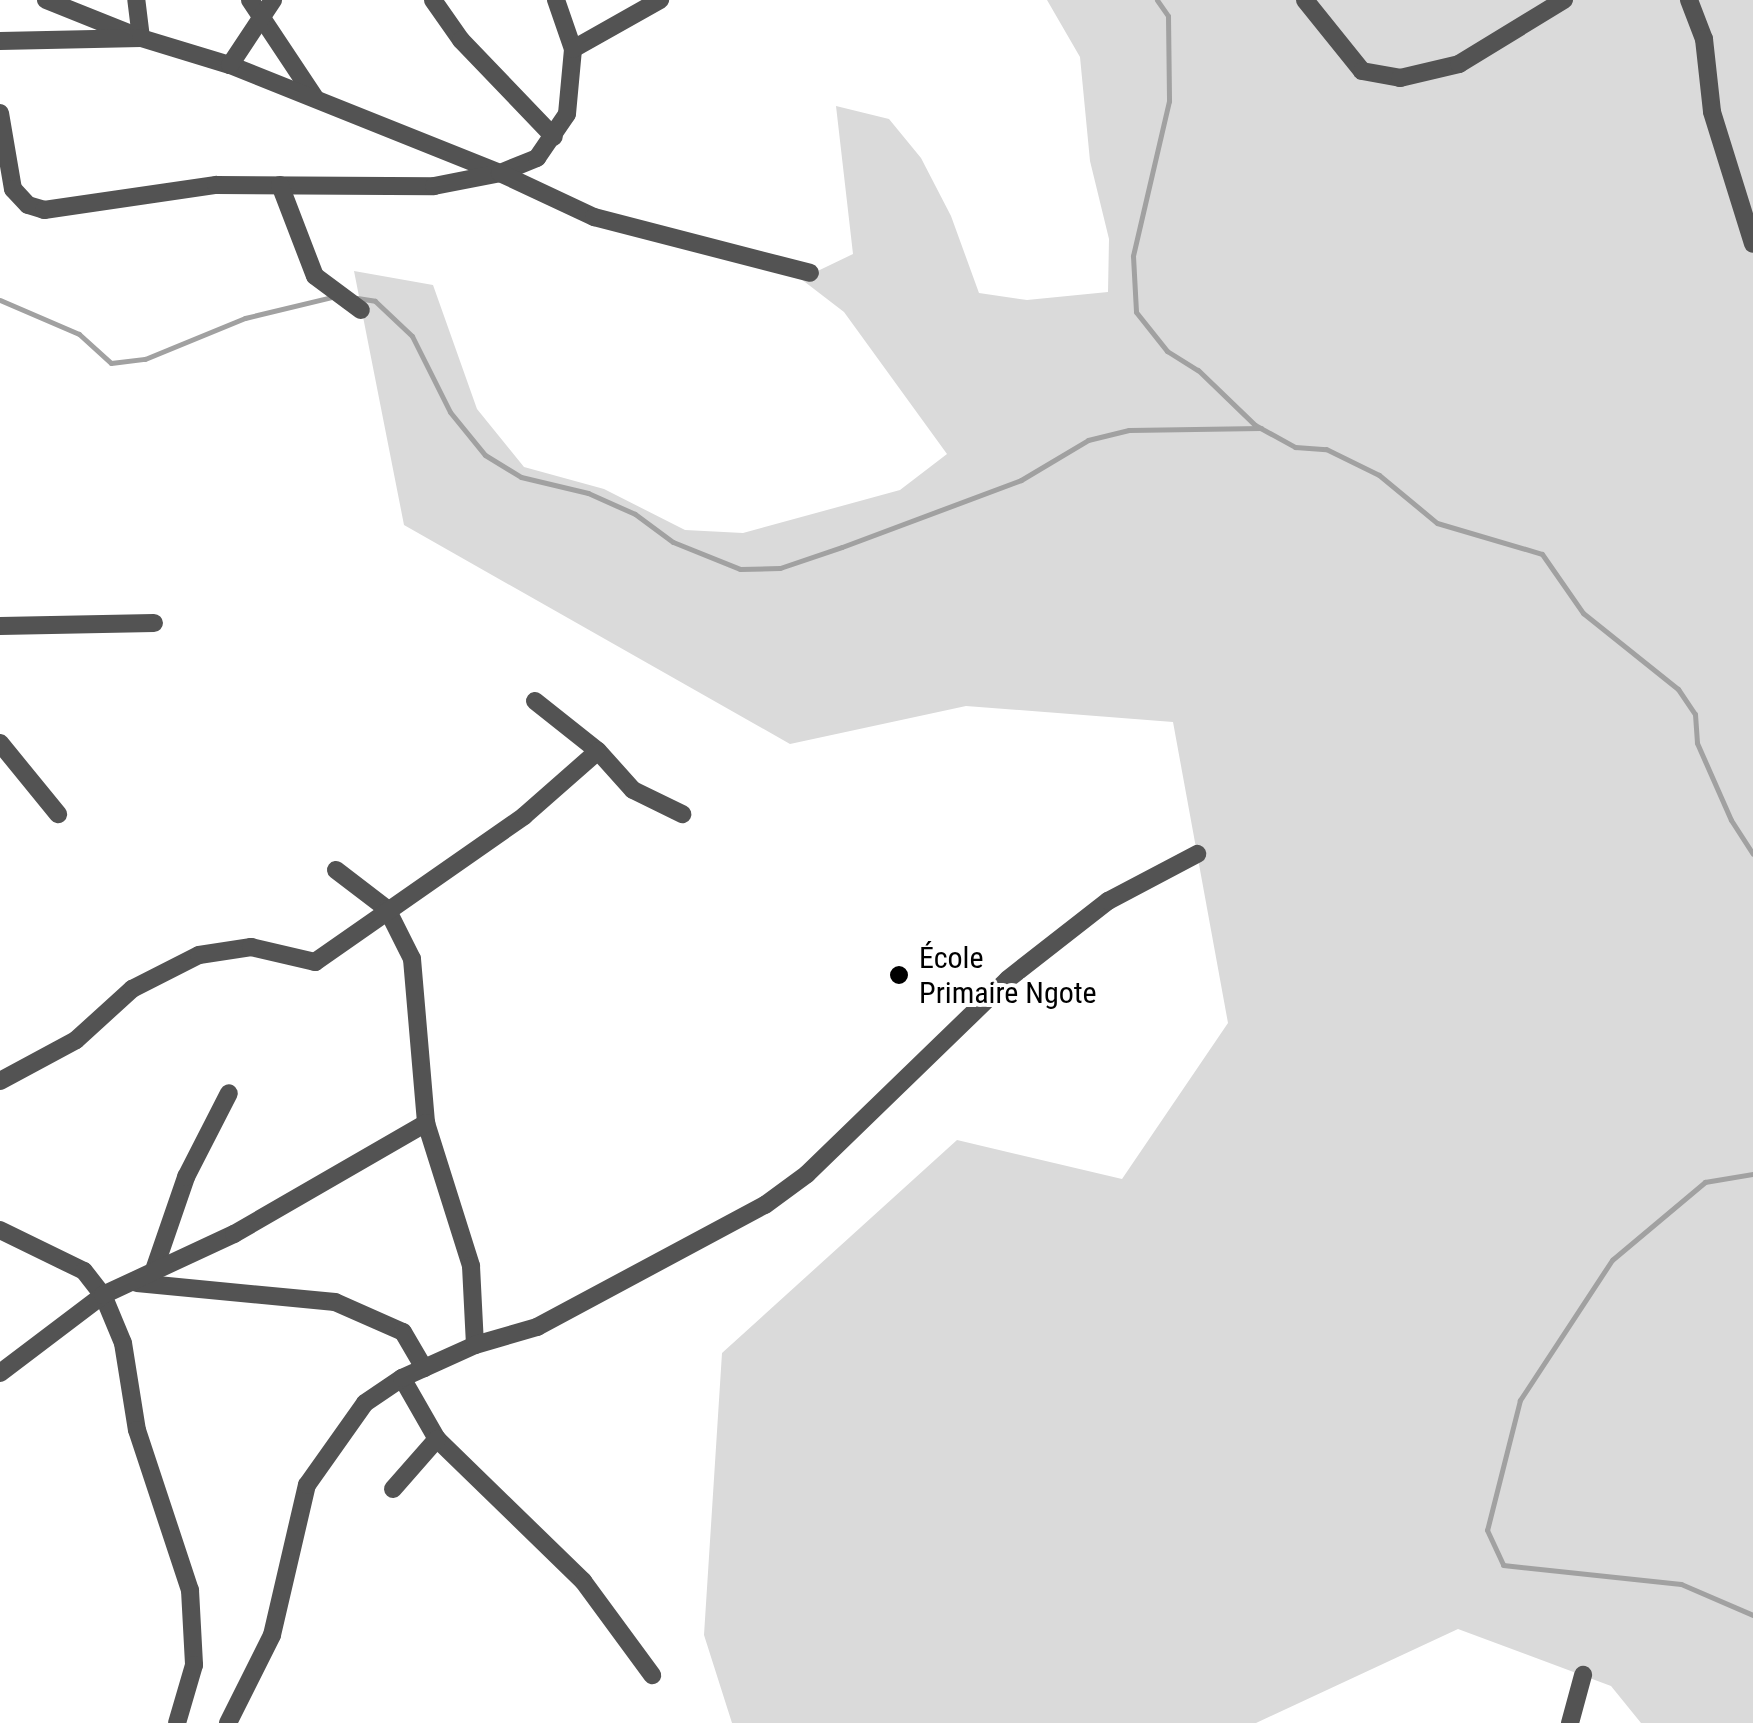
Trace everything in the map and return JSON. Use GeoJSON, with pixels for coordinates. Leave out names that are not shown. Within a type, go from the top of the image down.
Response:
{"type":"FeatureCollection","features":[{"type":"Feature","properties":{"kind":"street"},"geometry":{"type":"LineString","coordinates":[[46,0],[315,98],[500,173],[594,217],[810,273]]}},
{"type":"Feature","properties":{"kind":"street"},"geometry":{"type":"LineString","coordinates":[[136,0],[142,38]]}},
{"type":"Feature","properties":{"kind":"street"},"geometry":{"type":"LineString","coordinates":[[433,0],[461,40],[554,137]]}},
{"type":"Feature","properties":{"kind":"street"},"geometry":{"type":"LineString","coordinates":[[0,114],[14,189],[28,205],[44,210],[216,185],[434,186],[500,173],[537,158],[567,114],[573,49],[556,0]]}},
{"type":"Feature","properties":{"kind":"street"},"geometry":{"type":"LineString","coordinates":[[573,49],[660,0]]}},
{"type":"Feature","properties":{"kind":"street"},"geometry":{"type":"LineString","coordinates":[[1304,0],[1362,71],[1400,78],[1459,64],[1564,0]]}},
{"type":"Feature","properties":{"kind":"street"},"geometry":{"type":"LineString","coordinates":[[1688,0],[1704,38],[1712,112],[1753,244]]}},
{"type":"Feature","properties":{"kind":"street"},"geometry":{"type":"LineString","coordinates":[[230,65],[262,4]]}},
{"type":"Feature","properties":{"kind":"street"},"geometry":{"type":"LineString","coordinates":[[262,4],[315,98]]}},
{"type":"Feature","properties":{"kind":"street"},"geometry":{"type":"LineString","coordinates":[[0,41],[142,38]]}},
{"type":"Feature","properties":{"kind":"street"},"geometry":{"type":"LineString","coordinates":[[280,185],[315,276],[361,310]]}},
{"type":"Feature","properties":{"kind":"street"},"geometry":{"type":"LineString","coordinates":[[0,626],[154,622]]}},
{"type":"Feature","properties":{"kind":"street"},"geometry":{"type":"LineString","coordinates":[[535,701],[598,751],[633,790],[682,814]]}},
{"type":"Feature","properties":{"kind":"street"},"geometry":{"type":"LineString","coordinates":[[0,743],[58,814]]}},
{"type":"Feature","properties":{"kind":"street"},"geometry":{"type":"LineString","coordinates":[[0,1082],[76,1040],[132,989],[199,955],[251,946],[315,962],[524,816],[598,751]]}},
{"type":"Feature","properties":{"kind":"street"},"geometry":{"type":"LineString","coordinates":[[228,1723],[272,1635],[307,1485],[365,1403],[402,1378],[476,1345],[537,1327],[765,1205],[807,1174],[1008,979],[1108,901],[1198,854]]}},
{"type":"Feature","properties":{"kind":"street"},"geometry":{"type":"LineString","coordinates":[[336,870],[388,909],[412,958],[426,1123],[471,1266],[476,1345]]}},
{"type":"Feature","properties":{"kind":"street"},"geometry":{"type":"LineString","coordinates":[[153,1272],[186,1176],[229,1094]]}},
{"type":"Feature","properties":{"kind":"street"},"geometry":{"type":"LineString","coordinates":[[0,1373],[104,1296],[234,1234],[426,1123]]}},
{"type":"Feature","properties":{"kind":"street"},"geometry":{"type":"LineString","coordinates":[[0,1230],[59,1254],[104,1296],[122,1342],[137,1430],[190,1590],[194,1665],[177,1722]]}},
{"type":"Feature","properties":{"kind":"street"},"geometry":{"type":"LineString","coordinates":[[131,1283],[335,1302],[403,1332],[424,1368]]}},
{"type":"Feature","properties":{"kind":"street"},"geometry":{"type":"LineString","coordinates":[[402,1378],[437,1439],[583,1581],[652,1675]]}},
{"type":"Feature","properties":{"kind":"street"},"geometry":{"type":"LineString","coordinates":[[393,1489],[437,1439]]}},
{"type":"Feature","properties":{"kind":"street"},"geometry":{"type":"LineString","coordinates":[[1570,1723],[1584,1676]]}},
{"type":"Feature","properties":{"kind":"shaded area"},"geometry":{"type":"Polygon","coordinates":[[[1047,0],[1753,0],[1753,1723],[1641,1723],[1611,1686],[1458,1629],[1256,1723],[732,1723],[704,1635],[722,1353],[957,1140],[1122,1179],[1228,1023],[1173,722],[966,706],[790,744],[404,525],[354,271],[433,285],[477,409],[524,467],[604,489],[685,530],[743,533],[900,490],[947,454],[844,312],[801,279],[853,254],[836,106],[889,119],[921,158],[951,216],[979,293],[1027,300],[1108,292],[1109,239],[1090,161],[1080,57],[1047,0]]]}},
{"type":"Feature","properties":{"kind":"waterway"},"geometry":{"type":"LineString","coordinates":[[1157,0],[1168,16],[1169,101],[1133,256],[1136,312],[1167,351],[1198,370],[1255,425],[1295,447],[1326,449],[1379,475],[1437,523],[1542,554],[1583,613],[1678,689],[1695,714],[1697,743],[1731,820],[1753,854]]}},
{"type":"Feature","properties":{"kind":"waterway"},"geometry":{"type":"LineString","coordinates":[[0,300],[79,334],[111,363],[145,359],[245,318],[332,297]]}},
{"type":"Feature","properties":{"kind":"waterway"},"geometry":{"type":"LineString","coordinates":[[357,298],[375,301],[412,336],[450,412],[485,455],[521,477],[588,493],[635,514],[673,542],[740,569],[780,568],[842,547],[1021,480],[1088,440],[1129,430],[1261,428]]}},
{"type":"Feature","properties":{"kind":"waterway"},"geometry":{"type":"LineString","coordinates":[[1753,1174],[1705,1182],[1612,1260],[1520,1400],[1487,1530],[1503,1565],[1681,1584],[1753,1615]]}},
{"type":"Feature","properties":{"kind":"place","name":"École Primaire Ngote"},"geometry":{"type":"Point","coordinates":[899,975]}}]}
